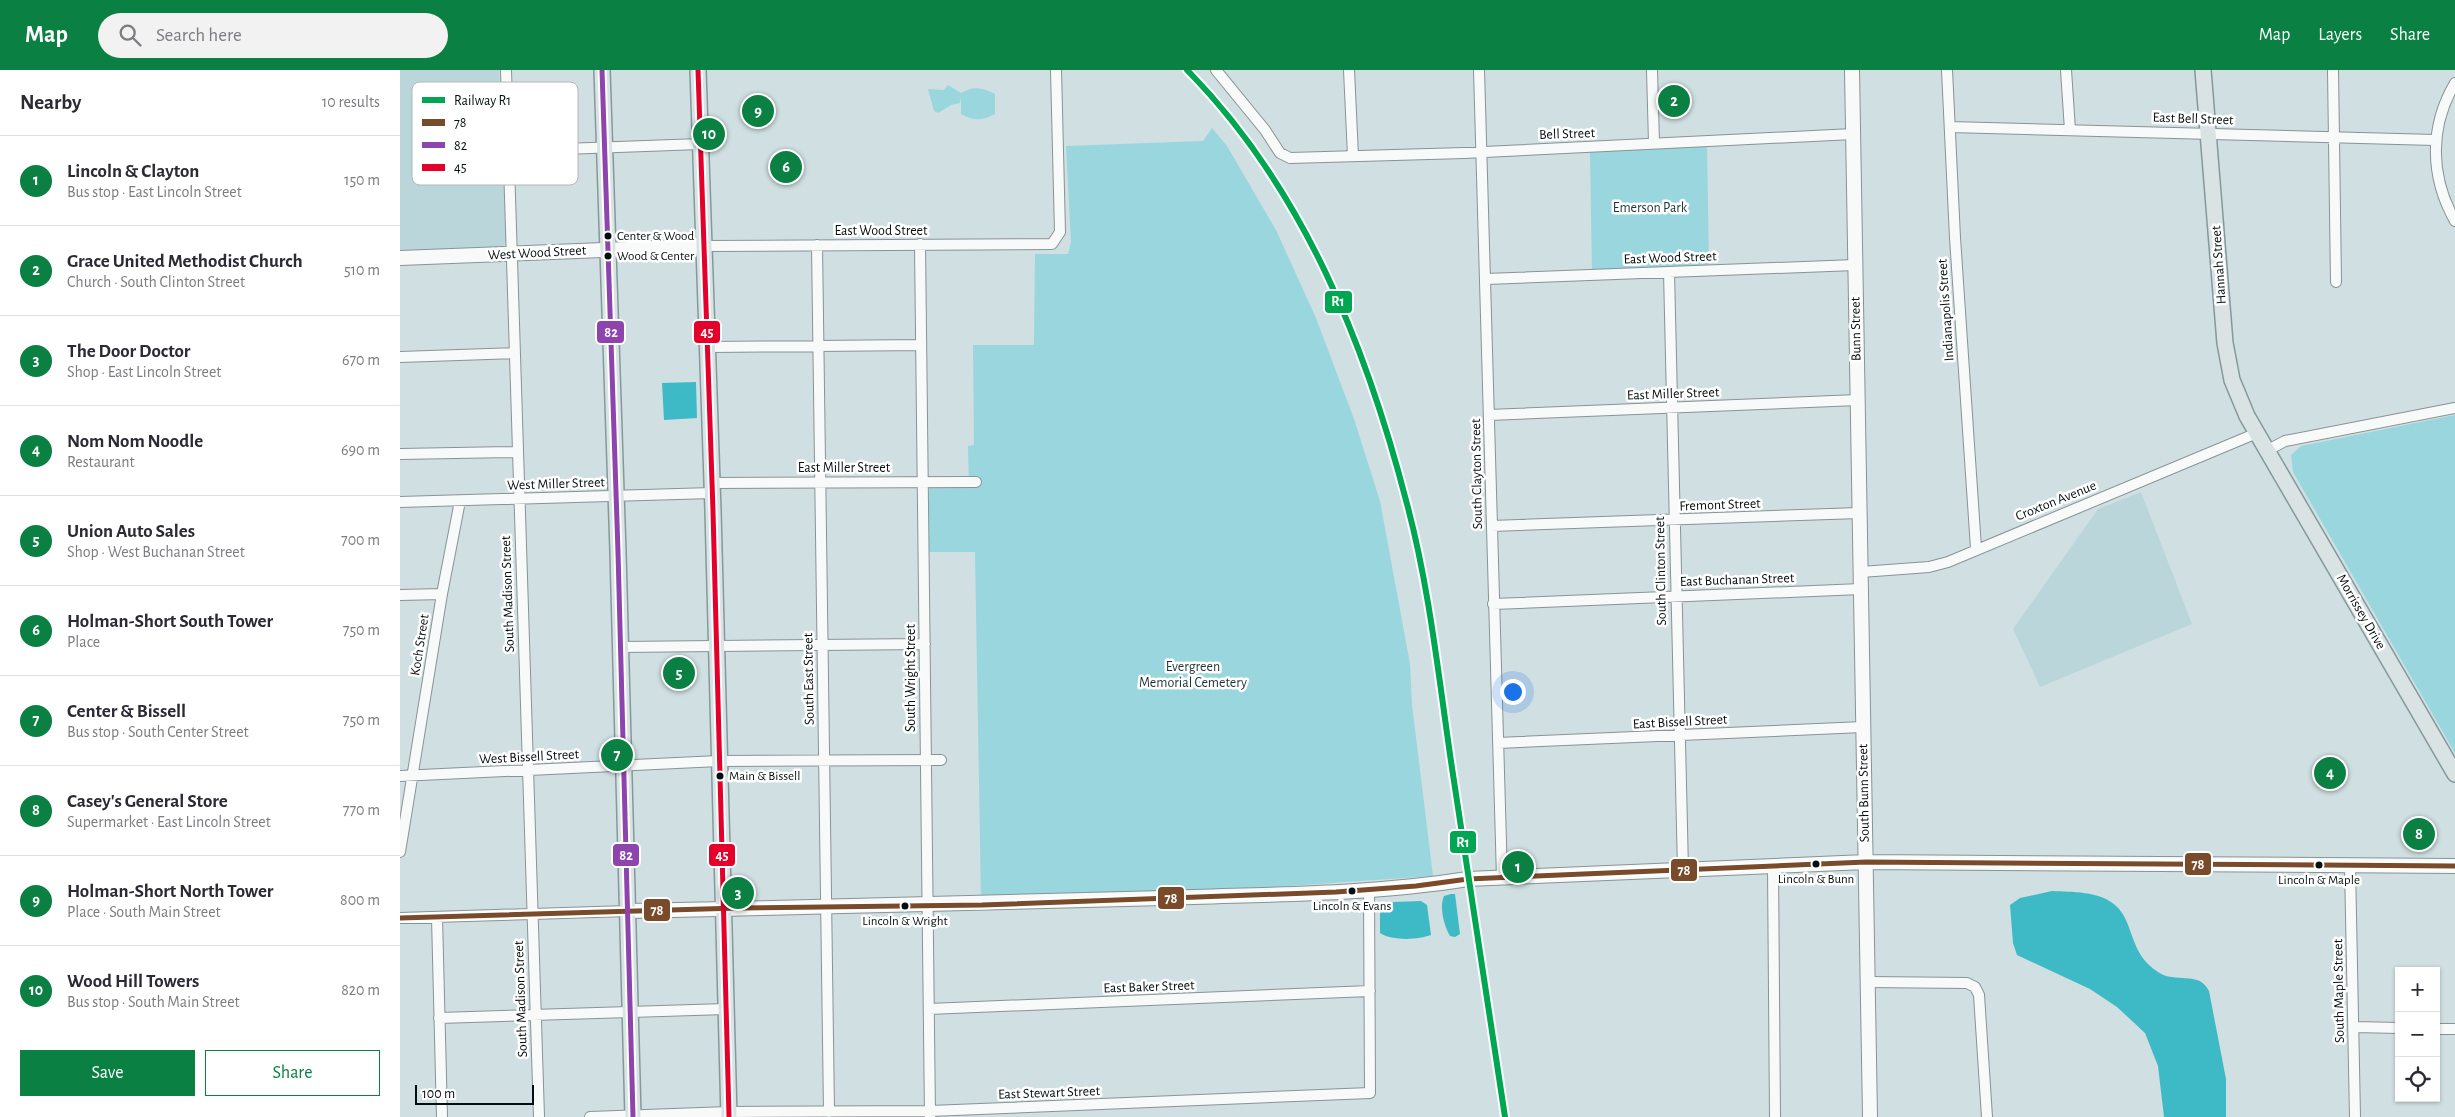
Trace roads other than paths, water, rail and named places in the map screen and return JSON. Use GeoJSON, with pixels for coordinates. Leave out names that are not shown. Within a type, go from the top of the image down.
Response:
{"type":"FeatureCollection","features":[{"type":"Feature","properties":{"kind":"main road"},"geometry":{"type":"LineString","coordinates":[[602,70],[621,647],[633,1116]]}},
{"type":"Feature","properties":{"kind":"main road"},"geometry":{"type":"LineString","coordinates":[[698,70],[712,488],[729,1115]]}},
{"type":"Feature","properties":{"kind":"main road","name":"Bunn Street"},"geometry":{"type":"LineString","coordinates":[[1852,70],[1861,589]]}},
{"type":"Feature","properties":{"kind":"main road","name":"Hannah Street"},"geometry":{"type":"LineString","coordinates":[[2203,70],[2225,343],[2232,380],[2256,433],[2268,450]]}},
{"type":"Feature","properties":{"kind":"main road","name":"West Wood Street"},"geometry":{"type":"LineString","coordinates":[[400,258],[704,246]]}},
{"type":"Feature","properties":{"kind":"main road","name":"Morrissey Drive"},"geometry":{"type":"LineString","coordinates":[[2268,450],[2455,774]]}},
{"type":"Feature","properties":{"kind":"main road","name":"South Bunn Street"},"geometry":{"type":"LineString","coordinates":[[1861,589],[1870,1117]]}},
{"type":"Feature","properties":{"kind":"main road"},"geometry":{"type":"LineString","coordinates":[[628,911],[927,906],[1369,889],[1502,878],[1866,862],[2455,866]]}},
{"type":"Feature","properties":{"kind":"street","name":"East Wood Street"},"geometry":{"type":"LineString","coordinates":[[704,246],[1047,245],[1056,240],[1060,232],[1056,70]]}},
{"type":"Feature","properties":{"kind":"street","name":"Bell Street"},"geometry":{"type":"LineString","coordinates":[[1216,70],[1265,130],[1283,156],[1290,158],[1853,134]]}},
{"type":"Feature","properties":{"kind":"street"},"geometry":{"type":"LineString","coordinates":[[1349,70],[1353,156]]}},
{"type":"Feature","properties":{"kind":"street","name":"South Clayton Street"},"geometry":{"type":"LineString","coordinates":[[1479,70],[1502,878]]}},
{"type":"Feature","properties":{"kind":"street"},"geometry":{"type":"LineString","coordinates":[[1652,70],[1654,143]]}},
{"type":"Feature","properties":{"kind":"street","name":"Indianapolis Street"},"geometry":{"type":"LineString","coordinates":[[1946,70],[1976,548]]}},
{"type":"Feature","properties":{"kind":"street"},"geometry":{"type":"LineString","coordinates":[[2066,70],[2070,130]]}},
{"type":"Feature","properties":{"kind":"street"},"geometry":{"type":"LineString","coordinates":[[2333,70],[2336,282]]}},
{"type":"Feature","properties":{"kind":"street"},"geometry":{"type":"LineString","coordinates":[[2455,83],[2443,107],[2435,140],[2438,177],[2444,201],[2455,221]]}},
{"type":"Feature","properties":{"kind":"street","name":"East Bell Street"},"geometry":{"type":"LineString","coordinates":[[1950,127],[2435,140]]}},
{"type":"Feature","properties":{"kind":"street"},"geometry":{"type":"LineString","coordinates":[[578,149],[700,144]]}},
{"type":"Feature","properties":{"kind":"street","name":"South Madison Street"},"geometry":{"type":"LineString","coordinates":[[509,185],[510,254],[539,1117]]}},
{"type":"Feature","properties":{"kind":"street","name":"South Wright Street"},"geometry":{"type":"LineString","coordinates":[[920,244],[930,1114]]}},
{"type":"Feature","properties":{"kind":"street","name":"South East Street"},"geometry":{"type":"LineString","coordinates":[[817,245],[829,1112]]}},
{"type":"Feature","properties":{"kind":"street","name":"East Wood Street"},"geometry":{"type":"LineString","coordinates":[[1486,279],[1855,265]]}},
{"type":"Feature","properties":{"kind":"street","name":"South Clinton Street"},"geometry":{"type":"LineString","coordinates":[[1669,272],[1675,596],[1683,870]]}},
{"type":"Feature","properties":{"kind":"street"},"geometry":{"type":"LineString","coordinates":[[707,347],[921,345]]}},
{"type":"Feature","properties":{"kind":"street"},"geometry":{"type":"LineString","coordinates":[[400,357],[514,353]]}},
{"type":"Feature","properties":{"kind":"street","name":"East Miller Street"},"geometry":{"type":"LineString","coordinates":[[1490,415],[1858,400]]}},
{"type":"Feature","properties":{"kind":"street"},"geometry":{"type":"LineString","coordinates":[[2268,450],[2285,441],[2455,408]]}},
{"type":"Feature","properties":{"kind":"street","name":"Croxton Avenue"},"geometry":{"type":"LineString","coordinates":[[1861,572],[1937,566],[1976,548],[2256,433]]}},
{"type":"Feature","properties":{"kind":"street"},"geometry":{"type":"LineString","coordinates":[[400,454],[517,452]]}},
{"type":"Feature","properties":{"kind":"street","name":"East Miller Street"},"geometry":{"type":"LineString","coordinates":[[712,488],[820,482],[976,482]]}},
{"type":"Feature","properties":{"kind":"street","name":"West Miller Street"},"geometry":{"type":"LineString","coordinates":[[400,502],[616,496],[712,488]]}},
{"type":"Feature","properties":{"kind":"street","name":"Koch Street"},"geometry":{"type":"LineString","coordinates":[[400,852],[442,594],[460,501]]}},
{"type":"Feature","properties":{"kind":"street","name":"Fremont Street"},"geometry":{"type":"LineString","coordinates":[[1492,526],[1859,514]]}},
{"type":"Feature","properties":{"kind":"street","name":"East Buchanan Street"},"geometry":{"type":"LineString","coordinates":[[1493,604],[1861,589]]}},
{"type":"Feature","properties":{"kind":"street"},"geometry":{"type":"LineString","coordinates":[[400,595],[442,594]]}},
{"type":"Feature","properties":{"kind":"street"},"geometry":{"type":"LineString","coordinates":[[621,647],[925,644]]}},
{"type":"Feature","properties":{"kind":"street","name":"East Bissell Street"},"geometry":{"type":"LineString","coordinates":[[1498,743],[1863,727]]}},
{"type":"Feature","properties":{"kind":"street"},"geometry":{"type":"LineString","coordinates":[[719,761],[941,760]]}},
{"type":"Feature","properties":{"kind":"street","name":"West Bissell Street"},"geometry":{"type":"LineString","coordinates":[[400,776],[719,761]]}},
{"type":"Feature","properties":{"kind":"street"},"geometry":{"type":"LineString","coordinates":[[1773,866],[1776,1117]]}},
{"type":"Feature","properties":{"kind":"street","name":"South Maple Street"},"geometry":{"type":"LineString","coordinates":[[2350,866],[2355,1117]]}},
{"type":"Feature","properties":{"kind":"street"},"geometry":{"type":"LineString","coordinates":[[1369,889],[1370,991]]}},
{"type":"Feature","properties":{"kind":"street"},"geometry":{"type":"LineString","coordinates":[[400,918],[628,911]]}},
{"type":"Feature","properties":{"kind":"street"},"geometry":{"type":"LineString","coordinates":[[437,917],[442,1117]]}},
{"type":"Feature","properties":{"kind":"street"},"geometry":{"type":"LineString","coordinates":[[1867,982],[1967,983],[1975,987],[1979,995],[1987,1117]]}},
{"type":"Feature","properties":{"kind":"street","name":"East Baker Street"},"geometry":{"type":"LineString","coordinates":[[929,1009],[1370,991]]}},
{"type":"Feature","properties":{"kind":"street","name":"East Stewart Street"},"geometry":{"type":"LineString","coordinates":[[590,1117],[829,1112],[930,1114],[1020,1112],[1370,1093],[1370,991]]}},
{"type":"Feature","properties":{"kind":"street"},"geometry":{"type":"LineString","coordinates":[[440,1018],[726,1009]]}},
{"type":"Feature","properties":{"kind":"street"},"geometry":{"type":"LineString","coordinates":[[2354,1027],[2395,1028]]}},
{"type":"Feature","properties":{"kind":"street"},"geometry":{"type":"LineString","coordinates":[[2440,1029],[2455,1030]]}},
{"type":"Feature","properties":{"kind":"water"},"geometry":{"type":"Polygon","coordinates":[[[696,382],[697,418],[664,420],[662,383],[696,382]]]}},
{"type":"Feature","properties":{"kind":"water"},"geometry":{"type":"Polygon","coordinates":[[[2052,891],[2085,893],[2109,900],[2126,920],[2136,947],[2148,964],[2165,975],[2193,979],[2205,985],[2209,991],[2226,1079],[2226,1117],[2164,1117],[2158,1066],[2145,1033],[2117,1007],[2090,989],[2017,955],[2013,943],[2010,905],[2020,898],[2052,891]]]}},
{"type":"Feature","properties":{"kind":"water"},"geometry":{"type":"Polygon","coordinates":[[[1455,894],[1460,934],[1455,937],[1450,936],[1448,932],[1442,911],[1444,896],[1455,894]]]}},
{"type":"Feature","properties":{"kind":"water"},"geometry":{"type":"Polygon","coordinates":[[[1421,901],[1427,905],[1431,935],[1405,939],[1385,936],[1380,933],[1380,911],[1383,905],[1394,902],[1421,901]]]}},
{"type":"Feature","properties":{"kind":"rail line","name":"R1"},"geometry":{"type":"LineString","coordinates":[[1187,70],[1228,116],[1265,165],[1297,217],[1325,272],[1350,328],[1372,386],[1391,445],[1415,536],[1428,602],[1505,1117]]}},
{"type":"Feature","properties":{"kind":"place","name":"Grace United Methodist Church"},"geometry":{"type":"Point","coordinates":[1674,101]}},
{"type":"Feature","properties":{"kind":"place","name":"Holman-Short North Tower"},"geometry":{"type":"Point","coordinates":[758,111]}},
{"type":"Feature","properties":{"kind":"place","name":"Wood Hill Towers"},"geometry":{"type":"Point","coordinates":[709,134]}},
{"type":"Feature","properties":{"kind":"place","name":"Holman-Short South Tower"},"geometry":{"type":"Point","coordinates":[786,167]}},
{"type":"Feature","properties":{"kind":"place","name":"Center & Wood"},"geometry":{"type":"Point","coordinates":[608,236]}},
{"type":"Feature","properties":{"kind":"place","name":"Wood & Center"},"geometry":{"type":"Point","coordinates":[608,256]}},
{"type":"Feature","properties":{"kind":"place","name":"Union Auto Sales"},"geometry":{"type":"Point","coordinates":[679,673]}},
{"type":"Feature","properties":{"kind":"place","name":"Center & Bissell"},"geometry":{"type":"Point","coordinates":[617,755]}},
{"type":"Feature","properties":{"kind":"place","name":"Nom Nom Noodle"},"geometry":{"type":"Point","coordinates":[2330,773]}},
{"type":"Feature","properties":{"kind":"place","name":"Main & Bissell"},"geometry":{"type":"Point","coordinates":[720,776]}},
{"type":"Feature","properties":{"kind":"place","name":"Casey's General Store"},"geometry":{"type":"Point","coordinates":[2419,834]}},
{"type":"Feature","properties":{"kind":"place","name":"Lincoln & Bunn"},"geometry":{"type":"Point","coordinates":[1816,864]}},
{"type":"Feature","properties":{"kind":"place","name":"Lincoln & Maple"},"geometry":{"type":"Point","coordinates":[2319,865]}},
{"type":"Feature","properties":{"kind":"place","name":"Lincoln & Clayton"},"geometry":{"type":"Point","coordinates":[1518,867]}},
{"type":"Feature","properties":{"kind":"place","name":"Lincoln & Evans"},"geometry":{"type":"Point","coordinates":[1352,891]}},
{"type":"Feature","properties":{"kind":"place","name":"The Door Doctor"},"geometry":{"type":"Point","coordinates":[738,893]}},
{"type":"Feature","properties":{"kind":"place","name":"Lincoln & Wright"},"geometry":{"type":"Point","coordinates":[905,906]}},
{"type":"Feature","properties":{"kind":"park label","name":"Emerson Park"},"geometry":{"type":"Point","coordinates":[1650,208]}},
{"type":"Feature","properties":{"kind":"park label","name":"Evergreen Memorial Cemetery"},"geometry":{"type":"Point","coordinates":[1193,676]}}]}
